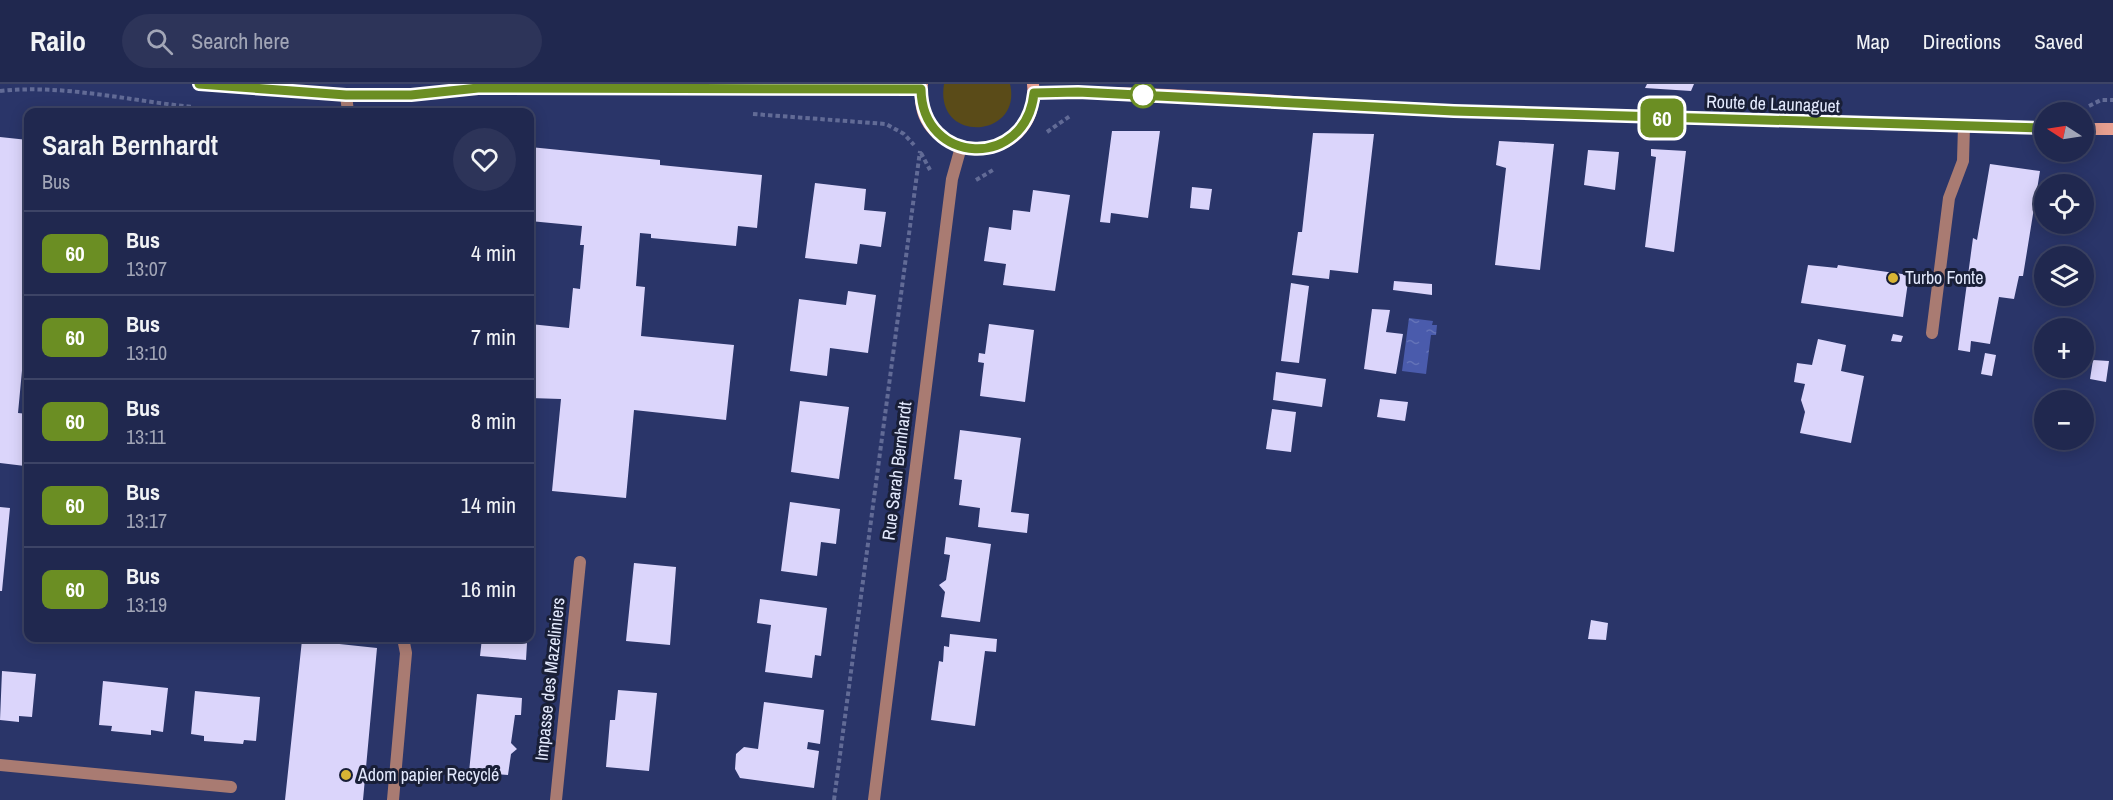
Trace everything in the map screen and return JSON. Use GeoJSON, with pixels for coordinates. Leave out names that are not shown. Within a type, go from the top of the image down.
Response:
{"type":"FeatureCollection","features":[{"type":"Feature","properties":{"kind":"main road"},"geometry":{"type":"LineString","coordinates":[[199,84],[306,88],[346,95],[411,95],[478,88],[921,87],[923,108],[931,125],[944,139],[961,147],[982,149],[1002,144],[1011,138],[1030,114],[1033,88]]}},
{"type":"Feature","properties":{"kind":"main road","name":"Route de Launaguet"},"geometry":{"type":"LineString","coordinates":[[1033,88],[1454,111],[2034,128]]}},
{"type":"Feature","properties":{"kind":"main road"},"geometry":{"type":"LineString","coordinates":[[2094,129],[2113,129]]}},
{"type":"Feature","properties":{"kind":"street"},"geometry":{"type":"LineString","coordinates":[[346,95],[348,108]]}},
{"type":"Feature","properties":{"kind":"street"},"geometry":{"type":"LineString","coordinates":[[1932,333],[1949,198],[1963,160],[1964,126]]}},
{"type":"Feature","properties":{"kind":"street","name":"Rue Sarah Bernhardt"},"geometry":{"type":"LineString","coordinates":[[874,800],[952,179],[961,147]]}},
{"type":"Feature","properties":{"kind":"street","name":"Impasse des Mazeliniers"},"geometry":{"type":"LineString","coordinates":[[556,800],[580,562]]}},
{"type":"Feature","properties":{"kind":"street"},"geometry":{"type":"LineString","coordinates":[[393,800],[406,653],[404,642]]}},
{"type":"Feature","properties":{"kind":"street"},"geometry":{"type":"LineString","coordinates":[[0,765],[231,786]]}},
{"type":"Feature","properties":{"kind":"path"},"geometry":{"type":"LineString","coordinates":[[0,91],[92,93],[197,108]]}},
{"type":"Feature","properties":{"kind":"path"},"geometry":{"type":"LineString","coordinates":[[741,112],[886,124],[904,134],[920,151],[933,177]]}},
{"type":"Feature","properties":{"kind":"path","name":"Rue Sarah Bernhardt"},"geometry":{"type":"LineString","coordinates":[[834,800],[920,151]]}},
{"type":"Feature","properties":{"kind":"shaded area"},"geometry":{"type":"Polygon","coordinates":[[[944,84],[1010,84],[1010,102],[1004,115],[992,124],[978,127],[964,125],[952,117],[944,104],[944,84]]]}},
{"type":"Feature","properties":{"kind":"water"},"geometry":{"type":"Polygon","coordinates":[[[1409,318],[1433,321],[1432,325],[1437,325],[1436,335],[1431,335],[1426,374],[1402,371],[1409,318]]]}},
{"type":"Feature","properties":{"kind":"building"},"geometry":{"type":"Polygon","coordinates":[[[1647,84],[1694,84],[1691,91],[1645,88],[1647,84]]]}},
{"type":"Feature","properties":{"kind":"building"},"geometry":{"type":"Polygon","coordinates":[[[1112,131],[1160,131],[1148,218],[1111,213],[1110,223],[1100,222],[1112,131]]]}},
{"type":"Feature","properties":{"kind":"building"},"geometry":{"type":"Polygon","coordinates":[[[1313,133],[1374,134],[1358,273],[1330,270],[1329,279],[1292,275],[1298,232],[1302,232],[1313,133]]]}},
{"type":"Feature","properties":{"kind":"building"},"geometry":{"type":"Polygon","coordinates":[[[0,137],[24,140],[24,349],[18,413],[24,414],[24,466],[0,463],[0,137]]]}},
{"type":"Feature","properties":{"kind":"building"},"geometry":{"type":"Polygon","coordinates":[[[1499,141],[1554,144],[1540,270],[1495,265],[1506,168],[1496,165],[1499,141]]]}},
{"type":"Feature","properties":{"kind":"building"},"geometry":{"type":"Polygon","coordinates":[[[534,147],[660,160],[660,165],[762,175],[757,228],[738,226],[736,246],[651,238],[651,234],[640,233],[636,286],[645,287],[641,336],[734,345],[726,420],[634,410],[626,498],[552,491],[561,399],[534,398],[534,324],[569,328],[573,288],[580,289],[584,245],[580,245],[582,226],[534,221],[534,147]]]}},
{"type":"Feature","properties":{"kind":"building"},"geometry":{"type":"Polygon","coordinates":[[[1651,149],[1686,151],[1674,252],[1645,247],[1656,157],[1651,156],[1651,149]]]}},
{"type":"Feature","properties":{"kind":"building"},"geometry":{"type":"Polygon","coordinates":[[[1588,150],[1619,152],[1615,190],[1584,185],[1588,150]]]}},
{"type":"Feature","properties":{"kind":"building"},"geometry":{"type":"Polygon","coordinates":[[[1990,164],[2040,171],[2040,174],[2034,174],[2034,208],[2023,276],[2019,276],[2014,299],[1999,297],[1990,344],[1971,341],[1970,352],[1958,350],[1973,238],[1977,240],[1990,164]]]}},
{"type":"Feature","properties":{"kind":"building"},"geometry":{"type":"Polygon","coordinates":[[[815,183],[866,189],[864,210],[886,212],[881,247],[860,244],[857,264],[805,258],[815,183]]]}},
{"type":"Feature","properties":{"kind":"building"},"geometry":{"type":"Polygon","coordinates":[[[1192,187],[1212,189],[1209,210],[1190,208],[1192,187]]]}},
{"type":"Feature","properties":{"kind":"building"},"geometry":{"type":"Polygon","coordinates":[[[1033,190],[1070,195],[1055,291],[1003,285],[1006,264],[984,261],[989,227],[1011,230],[1013,210],[1030,212],[1033,190]]]}},
{"type":"Feature","properties":{"kind":"building"},"geometry":{"type":"Polygon","coordinates":[[[1808,265],[1837,268],[1838,265],[1909,275],[1903,317],[1801,303],[1808,265]]]}},
{"type":"Feature","properties":{"kind":"building"},"geometry":{"type":"Polygon","coordinates":[[[1394,281],[1432,284],[1432,295],[1393,290],[1394,281]]]}},
{"type":"Feature","properties":{"kind":"building"},"geometry":{"type":"Polygon","coordinates":[[[1291,283],[1309,286],[1299,363],[1281,361],[1291,283]]]}},
{"type":"Feature","properties":{"kind":"building"},"geometry":{"type":"Polygon","coordinates":[[[848,291],[876,295],[868,353],[830,348],[827,376],[790,371],[799,299],[846,305],[848,291]]]}},
{"type":"Feature","properties":{"kind":"building"},"geometry":{"type":"Polygon","coordinates":[[[1372,309],[1390,310],[1386,332],[1403,334],[1396,374],[1364,369],[1372,309]]]}},
{"type":"Feature","properties":{"kind":"building"},"geometry":{"type":"Polygon","coordinates":[[[989,324],[1034,330],[1025,402],[980,396],[984,363],[978,362],[979,353],[985,354],[989,324]]]}},
{"type":"Feature","properties":{"kind":"building"},"geometry":{"type":"Polygon","coordinates":[[[1893,334],[1903,336],[1901,342],[1891,341],[1893,334]]]}},
{"type":"Feature","properties":{"kind":"building"},"geometry":{"type":"Polygon","coordinates":[[[1818,339],[1846,345],[1841,371],[1864,376],[1851,443],[1800,433],[1805,412],[1801,400],[1805,384],[1794,382],[1797,363],[1812,365],[1818,339]]]}},
{"type":"Feature","properties":{"kind":"building"},"geometry":{"type":"Polygon","coordinates":[[[1985,353],[1996,355],[1992,376],[1981,374],[1985,353]]]}},
{"type":"Feature","properties":{"kind":"building"},"geometry":{"type":"Polygon","coordinates":[[[2094,360],[2109,361],[2106,382],[2090,379],[2094,378],[2094,360]]]}},
{"type":"Feature","properties":{"kind":"building"},"geometry":{"type":"Polygon","coordinates":[[[1276,372],[1326,379],[1322,407],[1273,400],[1276,372]]]}},
{"type":"Feature","properties":{"kind":"building"},"geometry":{"type":"Polygon","coordinates":[[[1380,399],[1408,402],[1405,421],[1377,417],[1380,399]]]}},
{"type":"Feature","properties":{"kind":"building"},"geometry":{"type":"Polygon","coordinates":[[[800,401],[849,407],[839,479],[791,472],[800,401]]]}},
{"type":"Feature","properties":{"kind":"building"},"geometry":{"type":"Polygon","coordinates":[[[1272,409],[1296,412],[1291,452],[1266,449],[1272,409]]]}},
{"type":"Feature","properties":{"kind":"building"},"geometry":{"type":"Polygon","coordinates":[[[960,430],[1021,438],[1011,512],[1029,514],[1027,533],[978,527],[980,508],[959,505],[962,480],[954,479],[960,430]]]}},
{"type":"Feature","properties":{"kind":"building"},"geometry":{"type":"Polygon","coordinates":[[[790,502],[840,509],[836,544],[821,542],[817,576],[781,571],[790,502]]]}},
{"type":"Feature","properties":{"kind":"building"},"geometry":{"type":"Polygon","coordinates":[[[0,507],[10,508],[2,591],[0,591],[0,507]]]}},
{"type":"Feature","properties":{"kind":"building"},"geometry":{"type":"Polygon","coordinates":[[[946,537],[991,544],[980,622],[941,617],[945,592],[939,585],[946,580],[950,555],[944,554],[946,537]]]}},
{"type":"Feature","properties":{"kind":"building"},"geometry":{"type":"Polygon","coordinates":[[[634,563],[676,567],[670,645],[626,641],[634,563]]]}},
{"type":"Feature","properties":{"kind":"building"},"geometry":{"type":"Polygon","coordinates":[[[760,599],[827,608],[821,656],[815,655],[812,678],[765,672],[771,625],[757,623],[760,599]]]}},
{"type":"Feature","properties":{"kind":"building"},"geometry":{"type":"Polygon","coordinates":[[[1591,620],[1608,623],[1606,640],[1588,639],[1591,620]]]}},
{"type":"Feature","properties":{"kind":"building"},"geometry":{"type":"Polygon","coordinates":[[[950,634],[997,639],[996,652],[985,651],[975,726],[931,720],[939,661],[943,662],[944,646],[949,647],[950,634]]]}},
{"type":"Feature","properties":{"kind":"building"},"geometry":{"type":"Polygon","coordinates":[[[302,642],[377,648],[363,800],[285,800],[302,642]]]}},
{"type":"Feature","properties":{"kind":"building"},"geometry":{"type":"Polygon","coordinates":[[[482,642],[527,643],[526,660],[480,656],[482,642]]]}},
{"type":"Feature","properties":{"kind":"building"},"geometry":{"type":"Polygon","coordinates":[[[2,671],[36,674],[32,717],[19,716],[19,722],[0,720],[2,671]]]}},
{"type":"Feature","properties":{"kind":"building"},"geometry":{"type":"Polygon","coordinates":[[[103,681],[168,688],[163,732],[151,730],[151,735],[111,731],[112,726],[99,725],[103,681]]]}},
{"type":"Feature","properties":{"kind":"building"},"geometry":{"type":"Polygon","coordinates":[[[618,690],[657,693],[649,771],[606,767],[610,720],[615,720],[618,690]]]}},
{"type":"Feature","properties":{"kind":"building"},"geometry":{"type":"Polygon","coordinates":[[[195,691],[260,697],[256,741],[244,740],[243,744],[204,741],[204,736],[191,734],[195,691]]]}},
{"type":"Feature","properties":{"kind":"building"},"geometry":{"type":"Polygon","coordinates":[[[477,694],[522,698],[521,715],[515,715],[511,743],[517,749],[511,754],[508,775],[469,772],[477,694]]]}},
{"type":"Feature","properties":{"kind":"building"},"geometry":{"type":"Polygon","coordinates":[[[764,702],[824,710],[820,744],[808,742],[807,749],[819,751],[814,788],[740,778],[735,769],[736,754],[744,747],[758,749],[764,702]]]}},
{"type":"Feature","properties":{"kind":"bus line","name":"60"},"geometry":{"type":"LineString","coordinates":[[199,84],[346,95],[411,95],[478,88],[887,87],[921,89],[926,117],[937,133],[952,144],[972,149],[992,147],[1011,138],[1030,114],[1034,93],[1078,92],[1454,111],[2034,128]]}},
{"type":"Feature","properties":{"kind":"place","name":"Turbo Fonte"},"geometry":{"type":"Point","coordinates":[1893,278]}},
{"type":"Feature","properties":{"kind":"place","name":"Adom papier Recyclé"},"geometry":{"type":"Point","coordinates":[346,775]}}]}
